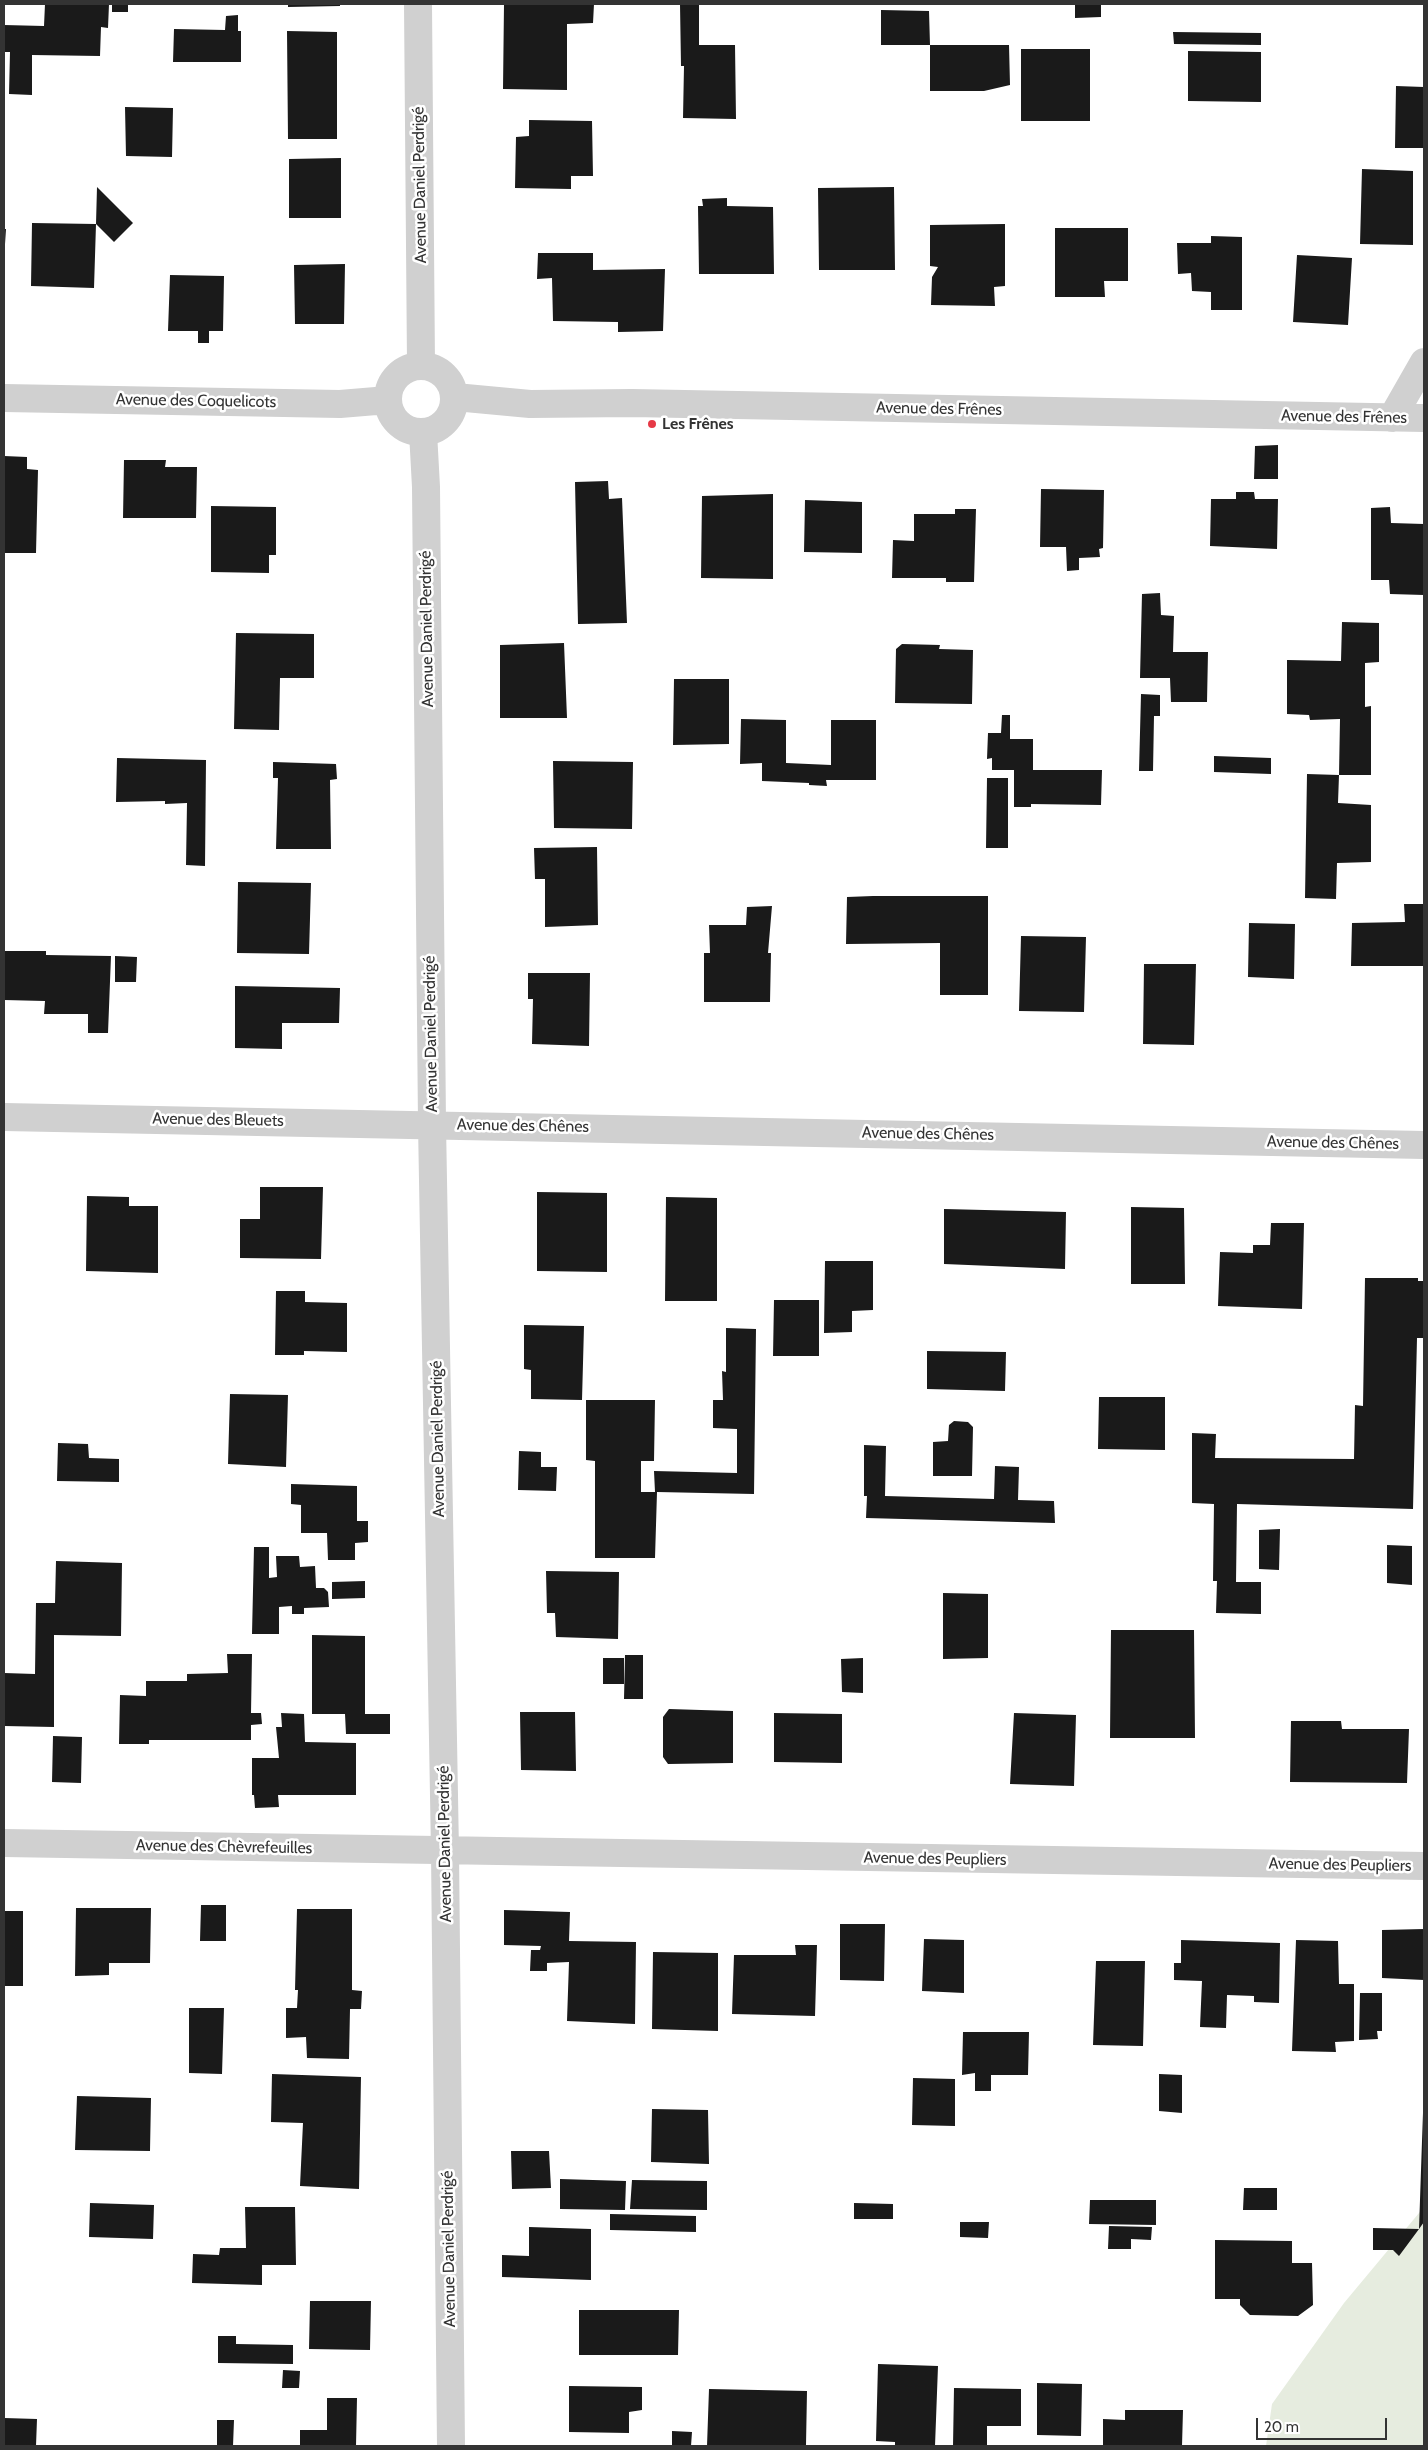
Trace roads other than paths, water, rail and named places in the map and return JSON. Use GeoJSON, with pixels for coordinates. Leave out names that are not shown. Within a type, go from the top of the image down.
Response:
{"type":"FeatureCollection","features":[{"type":"Feature","properties":{"kind":"street","name":"Avenue Daniel Perdrigé"},"geometry":{"type":"LineString","coordinates":[[418,4],[421,365]]}},
{"type":"Feature","properties":{"kind":"street"},"geometry":{"type":"LineString","coordinates":[[1392,418],[1424,362]]}},
{"type":"Feature","properties":{"kind":"street"},"geometry":{"type":"LineString","coordinates":[[421,365],[440,371],[447,378],[455,397],[454,407],[446,421],[433,430],[423,432],[412,431],[395,420],[388,400],[389,389],[397,376],[410,367],[421,365]]}},
{"type":"Feature","properties":{"kind":"street","name":"Avenue des Frênes"},"geometry":{"type":"LineString","coordinates":[[455,397],[530,404],[642,404],[1424,418]]}},
{"type":"Feature","properties":{"kind":"street","name":"Avenue des Coquelicots"},"geometry":{"type":"LineString","coordinates":[[4,398],[340,404],[388,400]]}},
{"type":"Feature","properties":{"kind":"street","name":"Avenue Daniel Perdrigé"},"geometry":{"type":"LineString","coordinates":[[423,432],[426,487],[432,1124],[445,1851],[451,2446]]}},
{"type":"Feature","properties":{"kind":"street","name":"Avenue des Bleuets"},"geometry":{"type":"LineString","coordinates":[[4,1117],[432,1124]]}},
{"type":"Feature","properties":{"kind":"street","name":"Avenue des Chênes"},"geometry":{"type":"LineString","coordinates":[[432,1124],[1424,1145]]}},
{"type":"Feature","properties":{"kind":"street","name":"Avenue des Chèvrefeuilles"},"geometry":{"type":"LineString","coordinates":[[4,1843],[445,1851]]}},
{"type":"Feature","properties":{"kind":"street","name":"Avenue des Peupliers"},"geometry":{"type":"LineString","coordinates":[[445,1851],[1424,1866]]}},
{"type":"Feature","properties":{"kind":"place","name":"Les Frênes"},"geometry":{"type":"Point","coordinates":[652,424]}}]}
